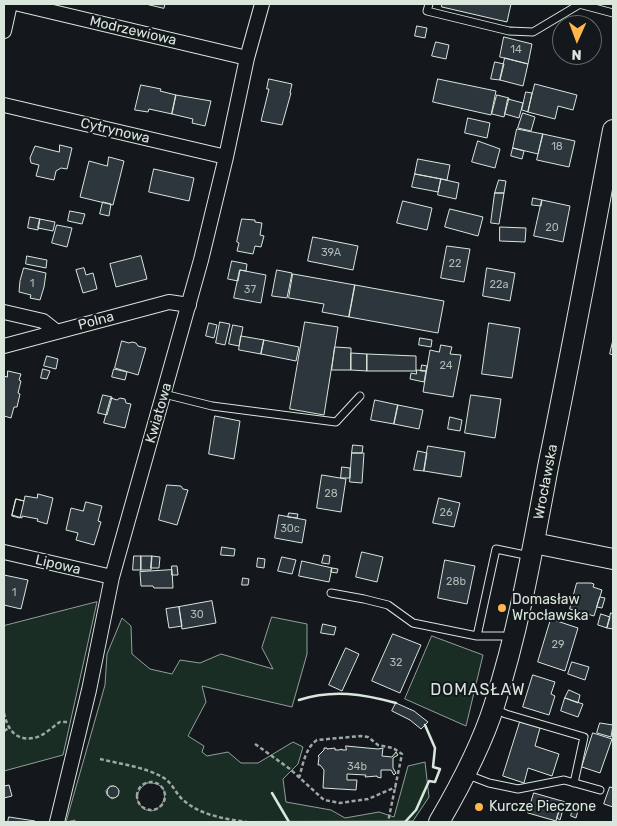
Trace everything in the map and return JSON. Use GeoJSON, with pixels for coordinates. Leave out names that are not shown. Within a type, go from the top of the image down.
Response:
{"type":"FeatureCollection","features":[{"type":"Feature","properties":{"kind":"main road","name":"Wrocławska"},"geometry":{"type":"LineString","coordinates":[[439,822],[465,774],[493,708],[512,638],[532,549],[613,130]]}},
{"type":"Feature","properties":{"kind":"main road"},"geometry":{"type":"LineString","coordinates":[[532,549],[613,559]]}},
{"type":"Feature","properties":{"kind":"street"},"geometry":{"type":"LineString","coordinates":[[4,31],[10,4]]}},
{"type":"Feature","properties":{"kind":"street","name":"Modrzewiowa"},"geometry":{"type":"LineString","coordinates":[[19,4],[247,58]]}},
{"type":"Feature","properties":{"kind":"street","name":"Kwiatowa"},"geometry":{"type":"LineString","coordinates":[[57,822],[112,577],[189,305],[226,157],[247,58],[262,4]]}},
{"type":"Feature","properties":{"kind":"street","name":"Cytrynowa"},"geometry":{"type":"LineString","coordinates":[[4,105],[226,157]]}},
{"type":"Feature","properties":{"kind":"street","name":"Polna"},"geometry":{"type":"LineString","coordinates":[[4,346],[169,302],[189,305]]}},
{"type":"Feature","properties":{"kind":"street"},"geometry":{"type":"LineString","coordinates":[[4,312],[44,321],[57,332]]}},
{"type":"Feature","properties":{"kind":"street","name":"Lipowa"},"geometry":{"type":"LineString","coordinates":[[4,552],[112,577]]}},
{"type":"Feature","properties":{"kind":"lane"},"geometry":{"type":"LineString","coordinates":[[429,4],[427,11],[509,31],[533,32],[580,4],[613,13]]}},
{"type":"Feature","properties":{"kind":"lane"},"geometry":{"type":"LineString","coordinates":[[164,394],[212,406],[336,422],[360,396]]}},
{"type":"Feature","properties":{"kind":"lane"},"geometry":{"type":"LineString","coordinates":[[476,636],[496,549],[532,549]]}},
{"type":"Feature","properties":{"kind":"lane"},"geometry":{"type":"LineString","coordinates":[[331,593],[388,605],[412,623],[476,636],[512,638]]}},
{"type":"Feature","properties":{"kind":"lane"},"geometry":{"type":"LineString","coordinates":[[493,708],[506,714],[584,737],[574,782]]}},
{"type":"Feature","properties":{"kind":"lane"},"geometry":{"type":"LineString","coordinates":[[465,774],[489,783],[518,789],[564,780],[600,790]]}},
{"type":"Feature","properties":{"kind":"path"},"geometry":{"type":"LineString","coordinates":[[4,713],[10,732],[20,736],[33,738],[60,722],[80,725]]}},
{"type":"Feature","properties":{"kind":"path"},"geometry":{"type":"LineString","coordinates":[[4,731],[9,728]]}},
{"type":"Feature","properties":{"kind":"path"},"geometry":{"type":"LineString","coordinates":[[299,778],[307,754],[313,743],[317,740],[368,737],[378,745],[400,751],[402,754],[388,822]]}},
{"type":"Feature","properties":{"kind":"path"},"geometry":{"type":"LineString","coordinates":[[255,744],[290,769],[324,800],[340,802],[368,799],[396,787]]}},
{"type":"Feature","properties":{"kind":"path"},"geometry":{"type":"LineString","coordinates":[[100,759],[149,771],[167,781],[182,799],[199,810],[223,818],[247,822]]}},
{"type":"Feature","properties":{"kind":"path"},"geometry":{"type":"LineString","coordinates":[[162,788],[167,781]]}},
{"type":"Feature","properties":{"kind":"path"},"geometry":{"type":"LineString","coordinates":[[147,783],[154,783],[162,788],[166,797],[164,804],[159,808],[152,810],[140,805],[138,792],[141,787],[147,783]]}},
{"type":"Feature","properties":{"kind":"green space"},"geometry":{"type":"Polygon","coordinates":[[[97,602],[63,755],[4,771],[4,626],[97,602]]]}},
{"type":"Feature","properties":{"kind":"green space"},"geometry":{"type":"Polygon","coordinates":[[[272,617],[307,624],[307,654],[292,707],[202,686],[206,702],[188,736],[204,746],[202,752],[207,756],[228,752],[241,763],[258,763],[293,742],[303,747],[298,764],[283,779],[286,802],[331,810],[345,818],[379,812],[394,817],[408,766],[425,762],[429,797],[413,821],[75,822],[75,820],[66,822],[105,685],[107,654],[122,618],[131,626],[132,654],[150,669],[172,674],[180,660],[200,663],[221,654],[273,669],[262,648],[272,617]],[[147,783],[139,790],[137,799],[141,806],[148,810],[154,810],[160,807],[164,801],[165,794],[163,788],[157,784],[147,783]],[[110,786],[106,791],[107,795],[112,799],[118,796],[119,790],[114,786],[110,786]]]}},
{"type":"Feature","properties":{"kind":"green space"},"geometry":{"type":"Polygon","coordinates":[[[432,636],[483,655],[466,726],[405,699],[432,636]]]}},
{"type":"Feature","properties":{"kind":"building"},"geometry":{"type":"Polygon","coordinates":[[[146,4],[165,4],[164,8],[146,4]]]}},
{"type":"Feature","properties":{"kind":"building"},"geometry":{"type":"Polygon","coordinates":[[[442,4],[511,4],[507,22],[442,7],[442,4]]]}},
{"type":"Feature","properties":{"kind":"building"},"geometry":{"type":"Polygon","coordinates":[[[417,26],[427,28],[425,38],[415,36],[417,26]]]}},
{"type":"Feature","properties":{"kind":"building"},"geometry":{"type":"Polygon","coordinates":[[[504,37],[532,44],[528,64],[500,57],[504,37]]]}},
{"type":"Feature","properties":{"kind":"building"},"geometry":{"type":"Polygon","coordinates":[[[436,42],[449,45],[446,59],[432,56],[436,42]]]}},
{"type":"Feature","properties":{"kind":"building"},"geometry":{"type":"Polygon","coordinates":[[[505,58],[528,64],[523,86],[500,80],[505,58]]]}},
{"type":"Feature","properties":{"kind":"building"},"geometry":{"type":"Polygon","coordinates":[[[495,62],[504,64],[500,80],[491,79],[495,62]]]}},
{"type":"Feature","properties":{"kind":"building"},"geometry":{"type":"Polygon","coordinates":[[[269,79],[292,84],[282,125],[261,121],[269,89],[267,89],[269,79]]]}},
{"type":"Feature","properties":{"kind":"building"},"geometry":{"type":"Polygon","coordinates":[[[438,79],[496,91],[491,115],[433,102],[438,79]]]}},
{"type":"Feature","properties":{"kind":"building"},"geometry":{"type":"Polygon","coordinates":[[[535,84],[577,95],[573,110],[558,106],[555,119],[528,112],[535,84]]]}},
{"type":"Feature","properties":{"kind":"building"},"geometry":{"type":"Polygon","coordinates":[[[141,85],[161,89],[160,91],[176,95],[172,114],[149,109],[148,112],[135,110],[141,85]]]}},
{"type":"Feature","properties":{"kind":"building"},"geometry":{"type":"Polygon","coordinates":[[[526,92],[532,93],[528,112],[522,110],[526,92]]]}},
{"type":"Feature","properties":{"kind":"building"},"geometry":{"type":"Polygon","coordinates":[[[176,95],[211,101],[205,126],[192,123],[193,119],[172,114],[176,95]]]}},
{"type":"Feature","properties":{"kind":"building"},"geometry":{"type":"Polygon","coordinates":[[[497,95],[509,98],[504,117],[492,114],[497,95]]]}},
{"type":"Feature","properties":{"kind":"building"},"geometry":{"type":"Polygon","coordinates":[[[508,99],[523,103],[519,118],[505,114],[508,99]]]}},
{"type":"Feature","properties":{"kind":"building"},"geometry":{"type":"Polygon","coordinates":[[[523,113],[535,117],[531,131],[518,128],[523,113]]]}},
{"type":"Feature","properties":{"kind":"building"},"geometry":{"type":"Polygon","coordinates":[[[468,118],[490,123],[487,138],[465,133],[468,118]]]}},
{"type":"Feature","properties":{"kind":"building"},"geometry":{"type":"Polygon","coordinates":[[[517,129],[543,134],[538,154],[513,148],[517,129]]]}},
{"type":"Feature","properties":{"kind":"building"},"geometry":{"type":"Polygon","coordinates":[[[543,134],[575,141],[569,167],[537,160],[543,134]]]}},
{"type":"Feature","properties":{"kind":"building"},"geometry":{"type":"Polygon","coordinates":[[[478,141],[500,149],[495,168],[472,162],[478,141]]]}},
{"type":"Feature","properties":{"kind":"building"},"geometry":{"type":"Polygon","coordinates":[[[60,145],[72,148],[67,169],[61,168],[56,171],[54,180],[36,176],[39,165],[31,163],[30,158],[35,146],[59,152],[60,145]]]}},
{"type":"Feature","properties":{"kind":"building"},"geometry":{"type":"Polygon","coordinates":[[[513,148],[524,151],[522,159],[511,156],[513,148]]]}},
{"type":"Feature","properties":{"kind":"building"},"geometry":{"type":"Polygon","coordinates":[[[109,157],[124,161],[113,205],[80,197],[89,161],[107,166],[109,157]]]}},
{"type":"Feature","properties":{"kind":"building"},"geometry":{"type":"Polygon","coordinates":[[[418,159],[450,165],[447,180],[415,174],[418,159]]]}},
{"type":"Feature","properties":{"kind":"building"},"geometry":{"type":"Polygon","coordinates":[[[154,169],[194,178],[189,201],[149,192],[154,169]]]}},
{"type":"Feature","properties":{"kind":"building"},"geometry":{"type":"Polygon","coordinates":[[[415,174],[441,179],[438,192],[412,187],[415,174]]]}},
{"type":"Feature","properties":{"kind":"building"},"geometry":{"type":"Polygon","coordinates":[[[441,179],[459,183],[456,199],[438,195],[441,179]]]}},
{"type":"Feature","properties":{"kind":"building"},"geometry":{"type":"Polygon","coordinates":[[[499,180],[506,181],[504,193],[495,193],[499,180]]]}},
{"type":"Feature","properties":{"kind":"building"},"geometry":{"type":"Polygon","coordinates":[[[495,193],[504,193],[499,224],[491,223],[495,193]]]}},
{"type":"Feature","properties":{"kind":"building"},"geometry":{"type":"Polygon","coordinates":[[[533,198],[542,200],[541,206],[532,205],[533,198]]]}},
{"type":"Feature","properties":{"kind":"building"},"geometry":{"type":"Polygon","coordinates":[[[542,200],[570,206],[563,242],[534,236],[542,200]]]}},
{"type":"Feature","properties":{"kind":"building"},"geometry":{"type":"Polygon","coordinates":[[[403,201],[432,208],[427,230],[397,223],[403,201]]]}},
{"type":"Feature","properties":{"kind":"building"},"geometry":{"type":"Polygon","coordinates":[[[103,202],[111,204],[109,216],[100,214],[103,202]]]}},
{"type":"Feature","properties":{"kind":"building"},"geometry":{"type":"Polygon","coordinates":[[[450,209],[483,217],[478,236],[445,227],[450,209]]]}},
{"type":"Feature","properties":{"kind":"building"},"geometry":{"type":"Polygon","coordinates":[[[70,211],[85,214],[82,224],[68,221],[70,211]]]}},
{"type":"Feature","properties":{"kind":"building"},"geometry":{"type":"Polygon","coordinates":[[[30,217],[40,219],[38,230],[28,228],[30,217]]]}},
{"type":"Feature","properties":{"kind":"building"},"geometry":{"type":"Polygon","coordinates":[[[40,219],[55,222],[53,231],[38,228],[40,219]]]}},
{"type":"Feature","properties":{"kind":"building"},"geometry":{"type":"Polygon","coordinates":[[[242,219],[255,220],[255,222],[262,223],[260,235],[264,236],[261,247],[255,246],[253,254],[237,251],[242,219]]]}},
{"type":"Feature","properties":{"kind":"building"},"geometry":{"type":"Polygon","coordinates":[[[57,225],[72,228],[67,247],[52,243],[57,225]]]}},
{"type":"Feature","properties":{"kind":"building"},"geometry":{"type":"Polygon","coordinates":[[[500,227],[526,228],[525,242],[500,241],[500,227]]]}},
{"type":"Feature","properties":{"kind":"building"},"geometry":{"type":"Polygon","coordinates":[[[313,237],[358,246],[353,270],[308,261],[313,237]]]}},
{"type":"Feature","properties":{"kind":"building"},"geometry":{"type":"Polygon","coordinates":[[[447,246],[470,249],[464,282],[441,278],[447,246]]]}},
{"type":"Feature","properties":{"kind":"building"},"geometry":{"type":"Polygon","coordinates":[[[27,256],[47,260],[46,268],[26,264],[27,256]]]}},
{"type":"Feature","properties":{"kind":"building"},"geometry":{"type":"Polygon","coordinates":[[[141,256],[147,279],[116,287],[110,264],[141,256]]]}},
{"type":"Feature","properties":{"kind":"building"},"geometry":{"type":"Polygon","coordinates":[[[232,261],[247,264],[246,271],[240,270],[238,281],[228,279],[232,261]]]}},
{"type":"Feature","properties":{"kind":"building"},"geometry":{"type":"Polygon","coordinates":[[[24,268],[46,273],[40,300],[30,298],[31,295],[19,292],[24,268]]]}},
{"type":"Feature","properties":{"kind":"building"},"geometry":{"type":"Polygon","coordinates":[[[84,268],[86,275],[93,273],[97,289],[83,293],[76,270],[84,268]]]}},
{"type":"Feature","properties":{"kind":"building"},"geometry":{"type":"Polygon","coordinates":[[[487,268],[515,273],[510,301],[483,296],[487,268]]]}},
{"type":"Feature","properties":{"kind":"building"},"geometry":{"type":"Polygon","coordinates":[[[240,270],[266,275],[261,303],[234,298],[240,270]]]}},
{"type":"Feature","properties":{"kind":"building"},"geometry":{"type":"Polygon","coordinates":[[[277,270],[292,273],[287,298],[272,296],[277,270]]]}},
{"type":"Feature","properties":{"kind":"building"},"geometry":{"type":"Polygon","coordinates":[[[293,274],[355,285],[349,317],[322,312],[324,304],[289,298],[293,274]]]}},
{"type":"Feature","properties":{"kind":"building"},"geometry":{"type":"Polygon","coordinates":[[[355,285],[444,301],[438,333],[349,317],[355,285]]]}},
{"type":"Feature","properties":{"kind":"building"},"geometry":{"type":"Polygon","coordinates":[[[220,322],[230,324],[225,345],[216,343],[220,322]]]}},
{"type":"Feature","properties":{"kind":"building"},"geometry":{"type":"Polygon","coordinates":[[[305,322],[338,327],[324,415],[290,409],[305,322]]]}},
{"type":"Feature","properties":{"kind":"building"},"geometry":{"type":"Polygon","coordinates":[[[209,323],[217,325],[214,338],[206,336],[209,323]]]}},
{"type":"Feature","properties":{"kind":"building"},"geometry":{"type":"Polygon","coordinates":[[[489,323],[520,328],[512,378],[482,374],[489,323]]]}},
{"type":"Feature","properties":{"kind":"building"},"geometry":{"type":"Polygon","coordinates":[[[233,325],[243,327],[239,346],[229,344],[233,325]]]}},
{"type":"Feature","properties":{"kind":"building"},"geometry":{"type":"Polygon","coordinates":[[[241,336],[264,340],[261,354],[239,350],[241,336]]]}},
{"type":"Feature","properties":{"kind":"building"},"geometry":{"type":"Polygon","coordinates":[[[420,338],[432,340],[431,347],[419,345],[420,338]]]}},
{"type":"Feature","properties":{"kind":"building"},"geometry":{"type":"Polygon","coordinates":[[[264,340],[299,347],[296,361],[261,354],[264,340]]]}},
{"type":"Feature","properties":{"kind":"building"},"geometry":{"type":"Polygon","coordinates":[[[613,340],[613,355],[610,354],[613,340]]]}},
{"type":"Feature","properties":{"kind":"building"},"geometry":{"type":"Polygon","coordinates":[[[122,341],[136,343],[138,346],[146,348],[138,375],[115,368],[122,341]]]}},
{"type":"Feature","properties":{"kind":"building"},"geometry":{"type":"Polygon","coordinates":[[[441,345],[452,347],[450,354],[461,355],[453,397],[423,392],[430,350],[439,352],[441,345]]]}},
{"type":"Feature","properties":{"kind":"building"},"geometry":{"type":"Polygon","coordinates":[[[335,347],[351,348],[351,370],[332,370],[335,347]]]}},
{"type":"Feature","properties":{"kind":"building"},"geometry":{"type":"Polygon","coordinates":[[[351,353],[367,354],[367,371],[351,370],[351,353]]]}},
{"type":"Feature","properties":{"kind":"building"},"geometry":{"type":"Polygon","coordinates":[[[367,354],[416,356],[416,371],[367,371],[367,354]]]}},
{"type":"Feature","properties":{"kind":"building"},"geometry":{"type":"Polygon","coordinates":[[[47,356],[58,359],[56,369],[44,366],[47,356]]]}},
{"type":"Feature","properties":{"kind":"building"},"geometry":{"type":"Polygon","coordinates":[[[422,365],[427,366],[426,371],[421,371],[422,365]]]}},
{"type":"Feature","properties":{"kind":"building"},"geometry":{"type":"Polygon","coordinates":[[[43,369],[50,371],[47,379],[41,378],[43,369]]]}},
{"type":"Feature","properties":{"kind":"building"},"geometry":{"type":"Polygon","coordinates":[[[114,369],[127,372],[125,380],[112,377],[114,369]]]}},
{"type":"Feature","properties":{"kind":"building"},"geometry":{"type":"Polygon","coordinates":[[[417,370],[426,371],[424,382],[410,379],[411,373],[416,374],[417,370]]]}},
{"type":"Feature","properties":{"kind":"building"},"geometry":{"type":"Polygon","coordinates":[[[8,371],[21,374],[18,393],[20,394],[17,407],[14,407],[11,418],[4,416],[4,376],[7,377],[8,371]]]}},
{"type":"Feature","properties":{"kind":"building"},"geometry":{"type":"Polygon","coordinates":[[[103,395],[112,397],[107,415],[98,413],[103,395]]]}},
{"type":"Feature","properties":{"kind":"building"},"geometry":{"type":"Polygon","coordinates":[[[471,395],[501,399],[495,438],[465,433],[471,395]]]}},
{"type":"Feature","properties":{"kind":"building"},"geometry":{"type":"Polygon","coordinates":[[[111,398],[117,400],[120,398],[125,399],[126,403],[131,404],[125,428],[104,423],[111,398]]]}},
{"type":"Feature","properties":{"kind":"building"},"geometry":{"type":"Polygon","coordinates":[[[375,400],[398,405],[394,424],[371,420],[375,400]]]}},
{"type":"Feature","properties":{"kind":"building"},"geometry":{"type":"Polygon","coordinates":[[[398,405],[423,410],[419,429],[394,424],[398,405]]]}},
{"type":"Feature","properties":{"kind":"building"},"geometry":{"type":"Polygon","coordinates":[[[215,416],[240,421],[234,459],[209,454],[215,416]]]}},
{"type":"Feature","properties":{"kind":"building"},"geometry":{"type":"Polygon","coordinates":[[[450,417],[462,420],[460,431],[448,429],[450,417]]]}},
{"type":"Feature","properties":{"kind":"building"},"geometry":{"type":"Polygon","coordinates":[[[353,445],[363,446],[362,453],[352,453],[353,445]]]}},
{"type":"Feature","properties":{"kind":"building"},"geometry":{"type":"Polygon","coordinates":[[[428,446],[465,452],[461,477],[424,471],[428,446]]]}},
{"type":"Feature","properties":{"kind":"building"},"geometry":{"type":"Polygon","coordinates":[[[418,451],[427,453],[424,471],[414,470],[418,451]]]}},
{"type":"Feature","properties":{"kind":"building"},"geometry":{"type":"Polygon","coordinates":[[[352,453],[364,453],[362,483],[350,482],[352,453]]]}},
{"type":"Feature","properties":{"kind":"building"},"geometry":{"type":"Polygon","coordinates":[[[342,467],[350,468],[350,478],[341,478],[342,467]]]}},
{"type":"Feature","properties":{"kind":"building"},"geometry":{"type":"Polygon","coordinates":[[[322,475],[346,479],[341,512],[317,508],[322,475]]]}},
{"type":"Feature","properties":{"kind":"building"},"geometry":{"type":"Polygon","coordinates":[[[167,485],[181,486],[183,489],[188,490],[177,525],[159,520],[167,485]]]}},
{"type":"Feature","properties":{"kind":"building"},"geometry":{"type":"Polygon","coordinates":[[[38,494],[53,498],[47,524],[37,521],[38,519],[12,515],[16,499],[24,501],[25,496],[37,498],[38,494]]]}},
{"type":"Feature","properties":{"kind":"building"},"geometry":{"type":"Polygon","coordinates":[[[439,498],[460,503],[454,527],[433,523],[439,498]]]}},
{"type":"Feature","properties":{"kind":"building"},"geometry":{"type":"Polygon","coordinates":[[[16,499],[24,501],[20,518],[12,516],[16,499]]]}},
{"type":"Feature","properties":{"kind":"building"},"geometry":{"type":"Polygon","coordinates":[[[86,502],[102,506],[98,521],[101,522],[94,545],[76,540],[78,533],[66,530],[71,508],[83,511],[86,502]]]}},
{"type":"Feature","properties":{"kind":"building"},"geometry":{"type":"Polygon","coordinates":[[[289,513],[298,514],[297,518],[288,517],[289,513]]]}},
{"type":"Feature","properties":{"kind":"building"},"geometry":{"type":"Polygon","coordinates":[[[279,515],[306,520],[302,543],[275,538],[279,515]]]}},
{"type":"Feature","properties":{"kind":"building"},"geometry":{"type":"Polygon","coordinates":[[[222,547],[235,549],[234,556],[221,555],[222,547]]]}},
{"type":"Feature","properties":{"kind":"building"},"geometry":{"type":"Polygon","coordinates":[[[362,552],[383,557],[377,582],[356,577],[362,552]]]}},
{"type":"Feature","properties":{"kind":"building"},"geometry":{"type":"Polygon","coordinates":[[[324,555],[330,556],[329,564],[322,563],[324,555]]]}},
{"type":"Feature","properties":{"kind":"building"},"geometry":{"type":"Polygon","coordinates":[[[134,556],[141,556],[141,570],[133,570],[134,556]]]}},
{"type":"Feature","properties":{"kind":"building"},"geometry":{"type":"Polygon","coordinates":[[[141,556],[152,556],[151,570],[141,570],[141,556]]]}},
{"type":"Feature","properties":{"kind":"building"},"geometry":{"type":"Polygon","coordinates":[[[152,556],[160,557],[159,568],[151,568],[152,556]]]}},
{"type":"Feature","properties":{"kind":"building"},"geometry":{"type":"Polygon","coordinates":[[[282,557],[296,560],[292,574],[278,571],[282,557]]]}},
{"type":"Feature","properties":{"kind":"building"},"geometry":{"type":"Polygon","coordinates":[[[258,558],[265,559],[264,568],[257,567],[258,558]]]}},
{"type":"Feature","properties":{"kind":"building"},"geometry":{"type":"Polygon","coordinates":[[[445,560],[475,566],[467,604],[438,598],[445,560]]]}},
{"type":"Feature","properties":{"kind":"building"},"geometry":{"type":"Polygon","coordinates":[[[302,561],[332,568],[329,582],[299,576],[302,561]]]}},
{"type":"Feature","properties":{"kind":"building"},"geometry":{"type":"Polygon","coordinates":[[[172,566],[177,566],[178,575],[172,575],[172,566]]]}},
{"type":"Feature","properties":{"kind":"building"},"geometry":{"type":"Polygon","coordinates":[[[332,568],[338,569],[337,573],[331,572],[332,568]]]}},
{"type":"Feature","properties":{"kind":"building"},"geometry":{"type":"Polygon","coordinates":[[[172,570],[173,588],[141,586],[140,572],[172,570]]]}},
{"type":"Feature","properties":{"kind":"building"},"geometry":{"type":"Polygon","coordinates":[[[4,575],[28,580],[21,609],[4,605],[4,575]]]}},
{"type":"Feature","properties":{"kind":"building"},"geometry":{"type":"Polygon","coordinates":[[[243,578],[249,579],[248,585],[242,585],[243,578]]]}},
{"type":"Feature","properties":{"kind":"building"},"geometry":{"type":"Polygon","coordinates":[[[577,583],[591,583],[594,584],[593,587],[602,590],[594,616],[570,609],[577,583]]]}},
{"type":"Feature","properties":{"kind":"building"},"geometry":{"type":"Polygon","coordinates":[[[600,597],[605,598],[602,608],[597,607],[600,597]]]}},
{"type":"Feature","properties":{"kind":"building"},"geometry":{"type":"Polygon","coordinates":[[[212,601],[216,623],[182,629],[179,607],[212,601]]]}},
{"type":"Feature","properties":{"kind":"building"},"geometry":{"type":"Polygon","coordinates":[[[179,607],[182,626],[169,628],[166,609],[179,607]]]}},
{"type":"Feature","properties":{"kind":"building"},"geometry":{"type":"Polygon","coordinates":[[[611,613],[613,614],[613,629],[607,628],[611,613]]]}},
{"type":"Feature","properties":{"kind":"building"},"geometry":{"type":"Polygon","coordinates":[[[601,614],[610,617],[607,628],[598,625],[601,614]]]}},
{"type":"Feature","properties":{"kind":"building"},"geometry":{"type":"Polygon","coordinates":[[[551,619],[578,628],[565,671],[538,662],[551,619]]]}},
{"type":"Feature","properties":{"kind":"building"},"geometry":{"type":"Polygon","coordinates":[[[323,624],[336,627],[334,635],[321,633],[323,624]]]}},
{"type":"Feature","properties":{"kind":"building"},"geometry":{"type":"Polygon","coordinates":[[[393,634],[421,645],[400,693],[372,681],[393,634]]]}},
{"type":"Feature","properties":{"kind":"building"},"geometry":{"type":"Polygon","coordinates":[[[346,648],[359,654],[342,691],[329,685],[346,648]]]}},
{"type":"Feature","properties":{"kind":"building"},"geometry":{"type":"Polygon","coordinates":[[[572,662],[589,667],[585,680],[568,674],[572,662]]]}},
{"type":"Feature","properties":{"kind":"building"},"geometry":{"type":"Polygon","coordinates":[[[533,675],[555,682],[551,694],[555,696],[549,715],[523,707],[533,675]]]}},
{"type":"Feature","properties":{"kind":"building"},"geometry":{"type":"Polygon","coordinates":[[[569,690],[580,695],[578,703],[565,698],[569,690]]]}},
{"type":"Feature","properties":{"kind":"building"},"geometry":{"type":"Polygon","coordinates":[[[565,698],[583,704],[578,717],[561,711],[565,698]]]}},
{"type":"Feature","properties":{"kind":"building"},"geometry":{"type":"Polygon","coordinates":[[[396,703],[414,711],[428,722],[421,729],[410,720],[392,711],[396,703]]]}},
{"type":"Feature","properties":{"kind":"building"},"geometry":{"type":"Polygon","coordinates":[[[520,722],[540,728],[535,746],[559,754],[552,776],[528,768],[524,783],[503,776],[520,722]]]}},
{"type":"Feature","properties":{"kind":"building"},"geometry":{"type":"Polygon","coordinates":[[[600,723],[613,725],[611,737],[597,733],[600,723]]]}},
{"type":"Feature","properties":{"kind":"building"},"geometry":{"type":"Polygon","coordinates":[[[593,733],[612,739],[600,773],[582,767],[593,733]]]}},
{"type":"Feature","properties":{"kind":"building"},"geometry":{"type":"Polygon","coordinates":[[[346,746],[383,748],[382,756],[392,757],[396,752],[398,755],[393,758],[393,768],[396,773],[394,775],[391,770],[381,770],[381,778],[377,776],[365,777],[366,775],[347,774],[347,780],[357,780],[356,790],[323,788],[324,770],[318,765],[318,756],[324,748],[346,750],[346,746]]]}},
{"type":"Feature","properties":{"kind":"building"},"geometry":{"type":"Polygon","coordinates":[[[9,785],[12,796],[4,798],[4,786],[9,785]]]}},
{"type":"Feature","properties":{"kind":"building"},"geometry":{"type":"Polygon","coordinates":[[[111,786],[115,786],[119,792],[115,798],[111,798],[107,794],[107,790],[111,786]]]}},
{"type":"Feature","properties":{"kind":"building"},"geometry":{"type":"Polygon","coordinates":[[[610,787],[613,788],[613,807],[604,804],[610,787]]]}},
{"type":"Feature","properties":{"kind":"building"},"geometry":{"type":"Polygon","coordinates":[[[534,793],[562,801],[556,821],[528,813],[534,793]]]}},
{"type":"Feature","properties":{"kind":"building"},"geometry":{"type":"Polygon","coordinates":[[[562,801],[566,802],[562,813],[559,812],[562,801]]]}},
{"type":"Feature","properties":{"kind":"building"},"geometry":{"type":"Polygon","coordinates":[[[574,805],[579,807],[576,818],[571,816],[574,805]]]}},
{"type":"Feature","properties":{"kind":"building"},"geometry":{"type":"Polygon","coordinates":[[[559,812],[562,813],[560,820],[557,818],[559,812]]]}},
{"type":"Feature","properties":{"kind":"building"},"geometry":{"type":"Polygon","coordinates":[[[9,817],[35,821],[35,822],[8,822],[9,817]]]}},
{"type":"Feature","properties":{"kind":"wall"},"geometry":{"type":"LineString","coordinates":[[299,700],[324,695],[348,694],[396,703]]}},
{"type":"Feature","properties":{"kind":"wall"},"geometry":{"type":"LineString","coordinates":[[405,822],[416,810],[429,781],[435,782],[440,769],[433,767],[435,748],[425,725]]}},
{"type":"Feature","properties":{"kind":"wall"},"geometry":{"type":"LineString","coordinates":[[272,793],[289,822]]}},
{"type":"Feature","properties":{"kind":"place","name":"Domasław Wrocławska"},"geometry":{"type":"Point","coordinates":[502,608]}},
{"type":"Feature","properties":{"kind":"place","name":"Kurcze Pieczone"},"geometry":{"type":"Point","coordinates":[479,807]}},
{"type":"Feature","properties":{"kind":"district","name":"DOMASŁAW"},"geometry":{"type":"Point","coordinates":[478,690]}}]}
